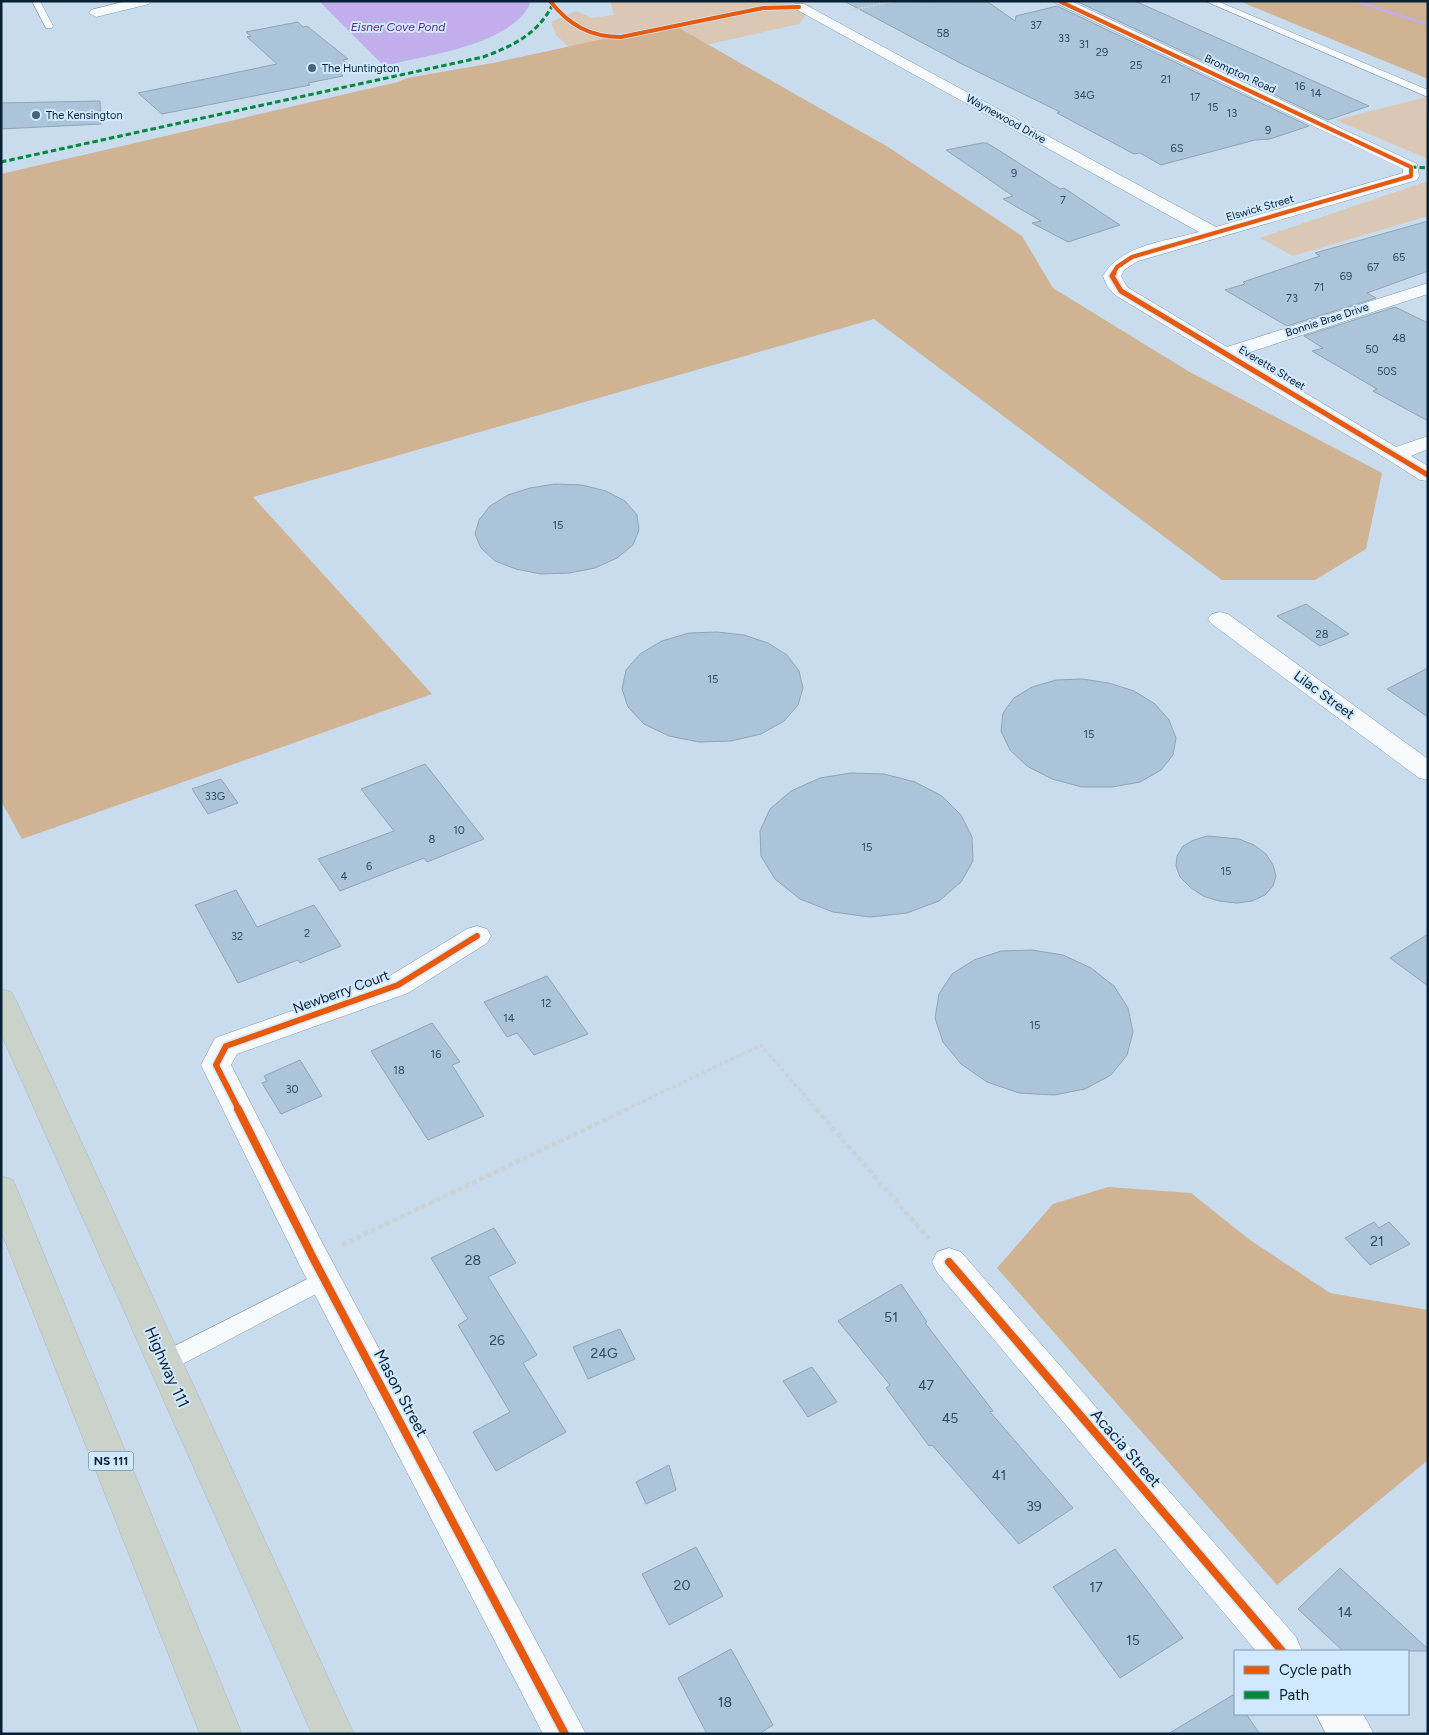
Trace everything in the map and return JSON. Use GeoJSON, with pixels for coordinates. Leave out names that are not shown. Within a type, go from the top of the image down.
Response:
{"type":"FeatureCollection","features":[{"type":"Feature","properties":{"kind":"highway","name":"Highway 111"},"geometry":{"type":"LineString","coordinates":[[1,1000],[333,1734]]}},
{"type":"Feature","properties":{"kind":"highway","name":"NS 111"},"geometry":{"type":"LineString","coordinates":[[1,1189],[220,1734]]}},
{"type":"Feature","properties":{"kind":"street"},"geometry":{"type":"LineString","coordinates":[[96,13],[144,1]]}},
{"type":"Feature","properties":{"kind":"street","name":"Brompton Road"},"geometry":{"type":"LineString","coordinates":[[1059,1],[1411,166]]}},
{"type":"Feature","properties":{"kind":"street","name":"Waynewood Drive"},"geometry":{"type":"LineString","coordinates":[[799,7],[1212,232]]}},
{"type":"Feature","properties":{"kind":"street","name":"Elswick Street"},"geometry":{"type":"LineString","coordinates":[[1113,275],[1117,267],[1132,257],[1212,232],[1411,176],[1411,166]]}},
{"type":"Feature","properties":{"kind":"street","name":"Everette Street"},"geometry":{"type":"LineString","coordinates":[[1113,275],[1113,282],[1121,291],[1428,475]]}},
{"type":"Feature","properties":{"kind":"street","name":"Bonnie Brae Drive"},"geometry":{"type":"LineString","coordinates":[[1227,353],[1428,288]]}},
{"type":"Feature","properties":{"kind":"street"},"geometry":{"type":"LineString","coordinates":[[1394,454],[1428,442]]}},
{"type":"Feature","properties":{"kind":"street","name":"Lilac Street"},"geometry":{"type":"LineString","coordinates":[[1220,619],[1428,772]]}},
{"type":"Feature","properties":{"kind":"street","name":"Newberry Court"},"geometry":{"type":"LineString","coordinates":[[216,1065],[226,1046],[398,985],[477,936]]}},
{"type":"Feature","properties":{"kind":"street","name":"Mason Street"},"geometry":{"type":"LineString","coordinates":[[216,1065],[319,1268],[566,1734]]}},
{"type":"Feature","properties":{"kind":"street","name":"Acacia Street"},"geometry":{"type":"LineString","coordinates":[[949,1262],[1281,1650]]}},
{"type":"Feature","properties":{"kind":"street"},"geometry":{"type":"LineString","coordinates":[[1337,1715],[1353,1734]]}},
{"type":"Feature","properties":{"kind":"lane"},"geometry":{"type":"LineString","coordinates":[[36,1],[49,26]]}},
{"type":"Feature","properties":{"kind":"lane"},"geometry":{"type":"LineString","coordinates":[[1209,1],[1428,94]]}},
{"type":"Feature","properties":{"kind":"lane"},"geometry":{"type":"LineString","coordinates":[[165,1362],[319,1268]]}},
{"type":"Feature","properties":{"kind":"path"},"geometry":{"type":"LineString","coordinates":[[819,17],[895,1]]}},
{"type":"Feature","properties":{"kind":"path"},"geometry":{"type":"LineString","coordinates":[[319,1268],[761,1045],[949,1262]]}},
{"type":"Feature","properties":{"kind":"shaded area"},"geometry":{"type":"Polygon","coordinates":[[[610,1],[796,1],[813,6],[799,24],[679,51],[572,50],[556,35],[551,22],[576,11],[592,18],[614,15],[610,1]]]}},
{"type":"Feature","properties":{"kind":"shaded area"},"geometry":{"type":"Polygon","coordinates":[[[1239,1],[1428,1],[1428,79],[1239,1]]]}},
{"type":"Feature","properties":{"kind":"shaded area"},"geometry":{"type":"Polygon","coordinates":[[[672,24],[888,147],[1022,236],[1053,288],[1188,371],[1382,473],[1366,549],[1315,580],[1222,580],[874,319],[253,497],[432,694],[22,839],[1,801],[1,174],[398,82],[407,78],[493,63],[672,24]]]}},
{"type":"Feature","properties":{"kind":"shaded area"},"geometry":{"type":"Polygon","coordinates":[[[1426,97],[1428,159],[1336,120],[1426,97]]]}},
{"type":"Feature","properties":{"kind":"shaded area"},"geometry":{"type":"Polygon","coordinates":[[[1428,181],[1428,216],[1293,256],[1260,238],[1428,181]]]}},
{"type":"Feature","properties":{"kind":"shaded area"},"geometry":{"type":"Polygon","coordinates":[[[1108,1187],[1191,1193],[1250,1240],[1330,1293],[1428,1310],[1428,1460],[1277,1585],[997,1268],[1053,1204],[1108,1187]]]}},
{"type":"Feature","properties":{"kind":"water","name":"Eisner Cove Pond"},"geometry":{"type":"Polygon","coordinates":[[[319,1],[531,1],[522,16],[507,28],[488,38],[467,46],[384,66],[319,1]]]}},
{"type":"Feature","properties":{"kind":"building"},"geometry":{"type":"Polygon","coordinates":[[[844,1],[988,2],[1015,21],[1016,16],[1057,6],[1309,126],[1270,139],[1255,140],[1161,165],[1140,153],[1134,154],[1057,113],[1060,112],[962,64],[844,1]]]}},
{"type":"Feature","properties":{"kind":"building"},"geometry":{"type":"Polygon","coordinates":[[[1076,1],[1135,1],[1369,106],[1328,120],[1076,1]]]}},
{"type":"Feature","properties":{"kind":"building","name":"The Huntington"},"geometry":{"type":"Polygon","coordinates":[[[298,22],[303,27],[307,26],[348,59],[343,60],[355,70],[339,73],[343,76],[308,83],[310,85],[162,114],[138,93],[277,64],[247,37],[251,36],[246,32],[298,22]]]}},
{"type":"Feature","properties":{"kind":"building","name":"The Kensington"},"geometry":{"type":"Polygon","coordinates":[[[100,101],[101,124],[1,129],[1,103],[100,101]]]}},
{"type":"Feature","properties":{"kind":"building"},"geometry":{"type":"Polygon","coordinates":[[[987,143],[1060,189],[1064,188],[1120,225],[1068,242],[1032,223],[1041,221],[1003,199],[1013,196],[946,150],[987,143]]]}},
{"type":"Feature","properties":{"kind":"building"},"geometry":{"type":"Polygon","coordinates":[[[1428,221],[1428,271],[1367,293],[1376,298],[1287,326],[1225,290],[1320,256],[1315,253],[1428,221]]]}},
{"type":"Feature","properties":{"kind":"building"},"geometry":{"type":"Polygon","coordinates":[[[1395,307],[1428,323],[1428,421],[1373,391],[1377,389],[1312,351],[1323,348],[1304,336],[1395,307]]]}},
{"type":"Feature","properties":{"kind":"building"},"geometry":{"type":"Polygon","coordinates":[[[555,484],[582,485],[606,491],[625,501],[637,515],[639,530],[633,545],[617,558],[595,568],[569,573],[541,574],[516,569],[495,561],[481,548],[475,534],[479,520],[490,506],[508,495],[530,488],[555,484]]]}},
{"type":"Feature","properties":{"kind":"building"},"geometry":{"type":"Polygon","coordinates":[[[1306,604],[1349,634],[1320,646],[1277,616],[1306,604]]]}},
{"type":"Feature","properties":{"kind":"building"},"geometry":{"type":"Polygon","coordinates":[[[717,632],[744,635],[768,643],[787,655],[799,671],[803,688],[798,705],[784,721],[761,734],[731,741],[699,742],[669,736],[644,724],[628,707],[622,689],[626,670],[640,654],[662,641],[689,633],[717,632]]]}},
{"type":"Feature","properties":{"kind":"building"},"geometry":{"type":"Polygon","coordinates":[[[1428,668],[1428,717],[1387,689],[1428,668]]]}},
{"type":"Feature","properties":{"kind":"building"},"geometry":{"type":"Polygon","coordinates":[[[1082,679],[1109,683],[1134,691],[1155,704],[1169,720],[1176,738],[1173,755],[1161,770],[1140,782],[1112,787],[1082,787],[1052,779],[1027,766],[1010,750],[1001,731],[1003,713],[1014,698],[1032,687],[1056,680],[1082,679]]]}},
{"type":"Feature","properties":{"kind":"building"},"geometry":{"type":"Polygon","coordinates":[[[425,764],[484,839],[427,862],[424,858],[340,891],[318,859],[394,831],[361,789],[425,764]]]}},
{"type":"Feature","properties":{"kind":"building"},"geometry":{"type":"Polygon","coordinates":[[[851,773],[884,774],[915,782],[942,796],[961,815],[972,837],[973,861],[961,882],[939,901],[907,913],[870,917],[833,912],[800,899],[775,879],[761,856],[760,831],[770,809],[791,791],[820,778],[851,773]]]}},
{"type":"Feature","properties":{"kind":"building"},"geometry":{"type":"Polygon","coordinates":[[[221,779],[238,803],[208,814],[192,789],[221,779]]]}},
{"type":"Feature","properties":{"kind":"building"},"geometry":{"type":"Polygon","coordinates":[[[1207,836],[1239,839],[1254,845],[1266,854],[1273,865],[1276,876],[1273,886],[1265,895],[1252,901],[1237,903],[1219,901],[1203,896],[1190,887],[1180,877],[1176,866],[1177,856],[1183,846],[1207,836]]]}},
{"type":"Feature","properties":{"kind":"building"},"geometry":{"type":"Polygon","coordinates":[[[236,890],[257,927],[314,905],[341,946],[300,963],[298,960],[238,983],[195,905],[236,890]]]}},
{"type":"Feature","properties":{"kind":"building"},"geometry":{"type":"Polygon","coordinates":[[[1428,934],[1428,986],[1390,958],[1428,934]]]}},
{"type":"Feature","properties":{"kind":"building"},"geometry":{"type":"Polygon","coordinates":[[[1032,950],[1063,955],[1091,968],[1114,986],[1128,1008],[1133,1032],[1127,1055],[1111,1075],[1085,1089],[1054,1095],[1019,1093],[987,1082],[961,1064],[943,1042],[935,1018],[939,994],[952,974],[974,960],[1001,951],[1032,950]]]}},
{"type":"Feature","properties":{"kind":"building"},"geometry":{"type":"Polygon","coordinates":[[[547,976],[588,1034],[534,1055],[517,1033],[507,1037],[484,1002],[547,976]]]}},
{"type":"Feature","properties":{"kind":"building"},"geometry":{"type":"Polygon","coordinates":[[[432,1023],[460,1062],[452,1065],[484,1116],[428,1140],[371,1051],[432,1023]]]}},
{"type":"Feature","properties":{"kind":"building"},"geometry":{"type":"Polygon","coordinates":[[[300,1060],[322,1096],[281,1114],[262,1083],[267,1081],[264,1076],[300,1060]]]}},
{"type":"Feature","properties":{"kind":"building"},"geometry":{"type":"Polygon","coordinates":[[[1374,1222],[1379,1228],[1389,1222],[1410,1244],[1370,1265],[1345,1238],[1374,1222]]]}},
{"type":"Feature","properties":{"kind":"building"},"geometry":{"type":"Polygon","coordinates":[[[494,1228],[516,1263],[488,1277],[537,1355],[523,1363],[566,1432],[496,1471],[473,1432],[510,1412],[458,1325],[468,1319],[431,1258],[494,1228]]]}},
{"type":"Feature","properties":{"kind":"building"},"geometry":{"type":"Polygon","coordinates":[[[901,1284],[927,1322],[925,1323],[993,1411],[990,1412],[1073,1508],[1019,1544],[932,1445],[929,1446],[886,1388],[890,1385],[838,1321],[901,1284]]]}},
{"type":"Feature","properties":{"kind":"building"},"geometry":{"type":"Polygon","coordinates":[[[620,1329],[635,1359],[588,1379],[573,1347],[620,1329]]]}},
{"type":"Feature","properties":{"kind":"building"},"geometry":{"type":"Polygon","coordinates":[[[812,1367],[837,1402],[808,1417],[783,1381],[812,1367]]]}},
{"type":"Feature","properties":{"kind":"building"},"geometry":{"type":"Polygon","coordinates":[[[669,1465],[676,1490],[646,1504],[636,1482],[669,1465]]]}},
{"type":"Feature","properties":{"kind":"building"},"geometry":{"type":"Polygon","coordinates":[[[696,1547],[723,1596],[669,1625],[642,1574],[696,1547]]]}},
{"type":"Feature","properties":{"kind":"building"},"geometry":{"type":"Polygon","coordinates":[[[1115,1549],[1183,1638],[1120,1678],[1053,1587],[1115,1549]]]}},
{"type":"Feature","properties":{"kind":"building"},"geometry":{"type":"Polygon","coordinates":[[[1340,1568],[1428,1651],[1342,1650],[1298,1609],[1340,1568]]]}},
{"type":"Feature","properties":{"kind":"building"},"geometry":{"type":"Polygon","coordinates":[[[731,1649],[773,1725],[759,1734],[707,1734],[678,1678],[731,1649]]]}},
{"type":"Feature","properties":{"kind":"building"},"geometry":{"type":"Polygon","coordinates":[[[1233,1695],[1234,1715],[1247,1715],[1260,1734],[1168,1734],[1233,1695]]]}},
{"type":"Feature","properties":{"kind":"waterway"},"geometry":{"type":"LineString","coordinates":[[1353,1],[1428,25]]}},
{"type":"Feature","properties":{"kind":"marked path"},"geometry":{"type":"LineString","coordinates":[[1,162],[483,57],[515,44],[524,38],[541,24],[553,4]]}},
{"type":"Feature","properties":{"kind":"marked path"},"geometry":{"type":"LineString","coordinates":[[1411,167],[1428,168]]}},
{"type":"Feature","properties":{"kind":"cycle path"},"geometry":{"type":"LineString","coordinates":[[550,1],[572,24],[589,33],[610,37],[621,37],[763,8],[799,7]]}},
{"type":"Feature","properties":{"kind":"cycle path"},"geometry":{"type":"LineString","coordinates":[[1059,1],[1411,167],[1411,176],[1132,257],[1117,267],[1112,276],[1116,286],[1121,291],[1428,475]]}},
{"type":"Feature","properties":{"kind":"cycle path"},"geometry":{"type":"LineString","coordinates":[[477,936],[398,985],[226,1046],[216,1065],[313,1258],[565,1734]]}},
{"type":"Feature","properties":{"kind":"cycle path"},"geometry":{"type":"LineString","coordinates":[[949,1262],[1281,1650]]}},
{"type":"Feature","properties":{"kind":"place","name":"The Huntington"},"geometry":{"type":"Point","coordinates":[312,68]}},
{"type":"Feature","properties":{"kind":"place","name":"The Kensington"},"geometry":{"type":"Point","coordinates":[36,115]}}]}
